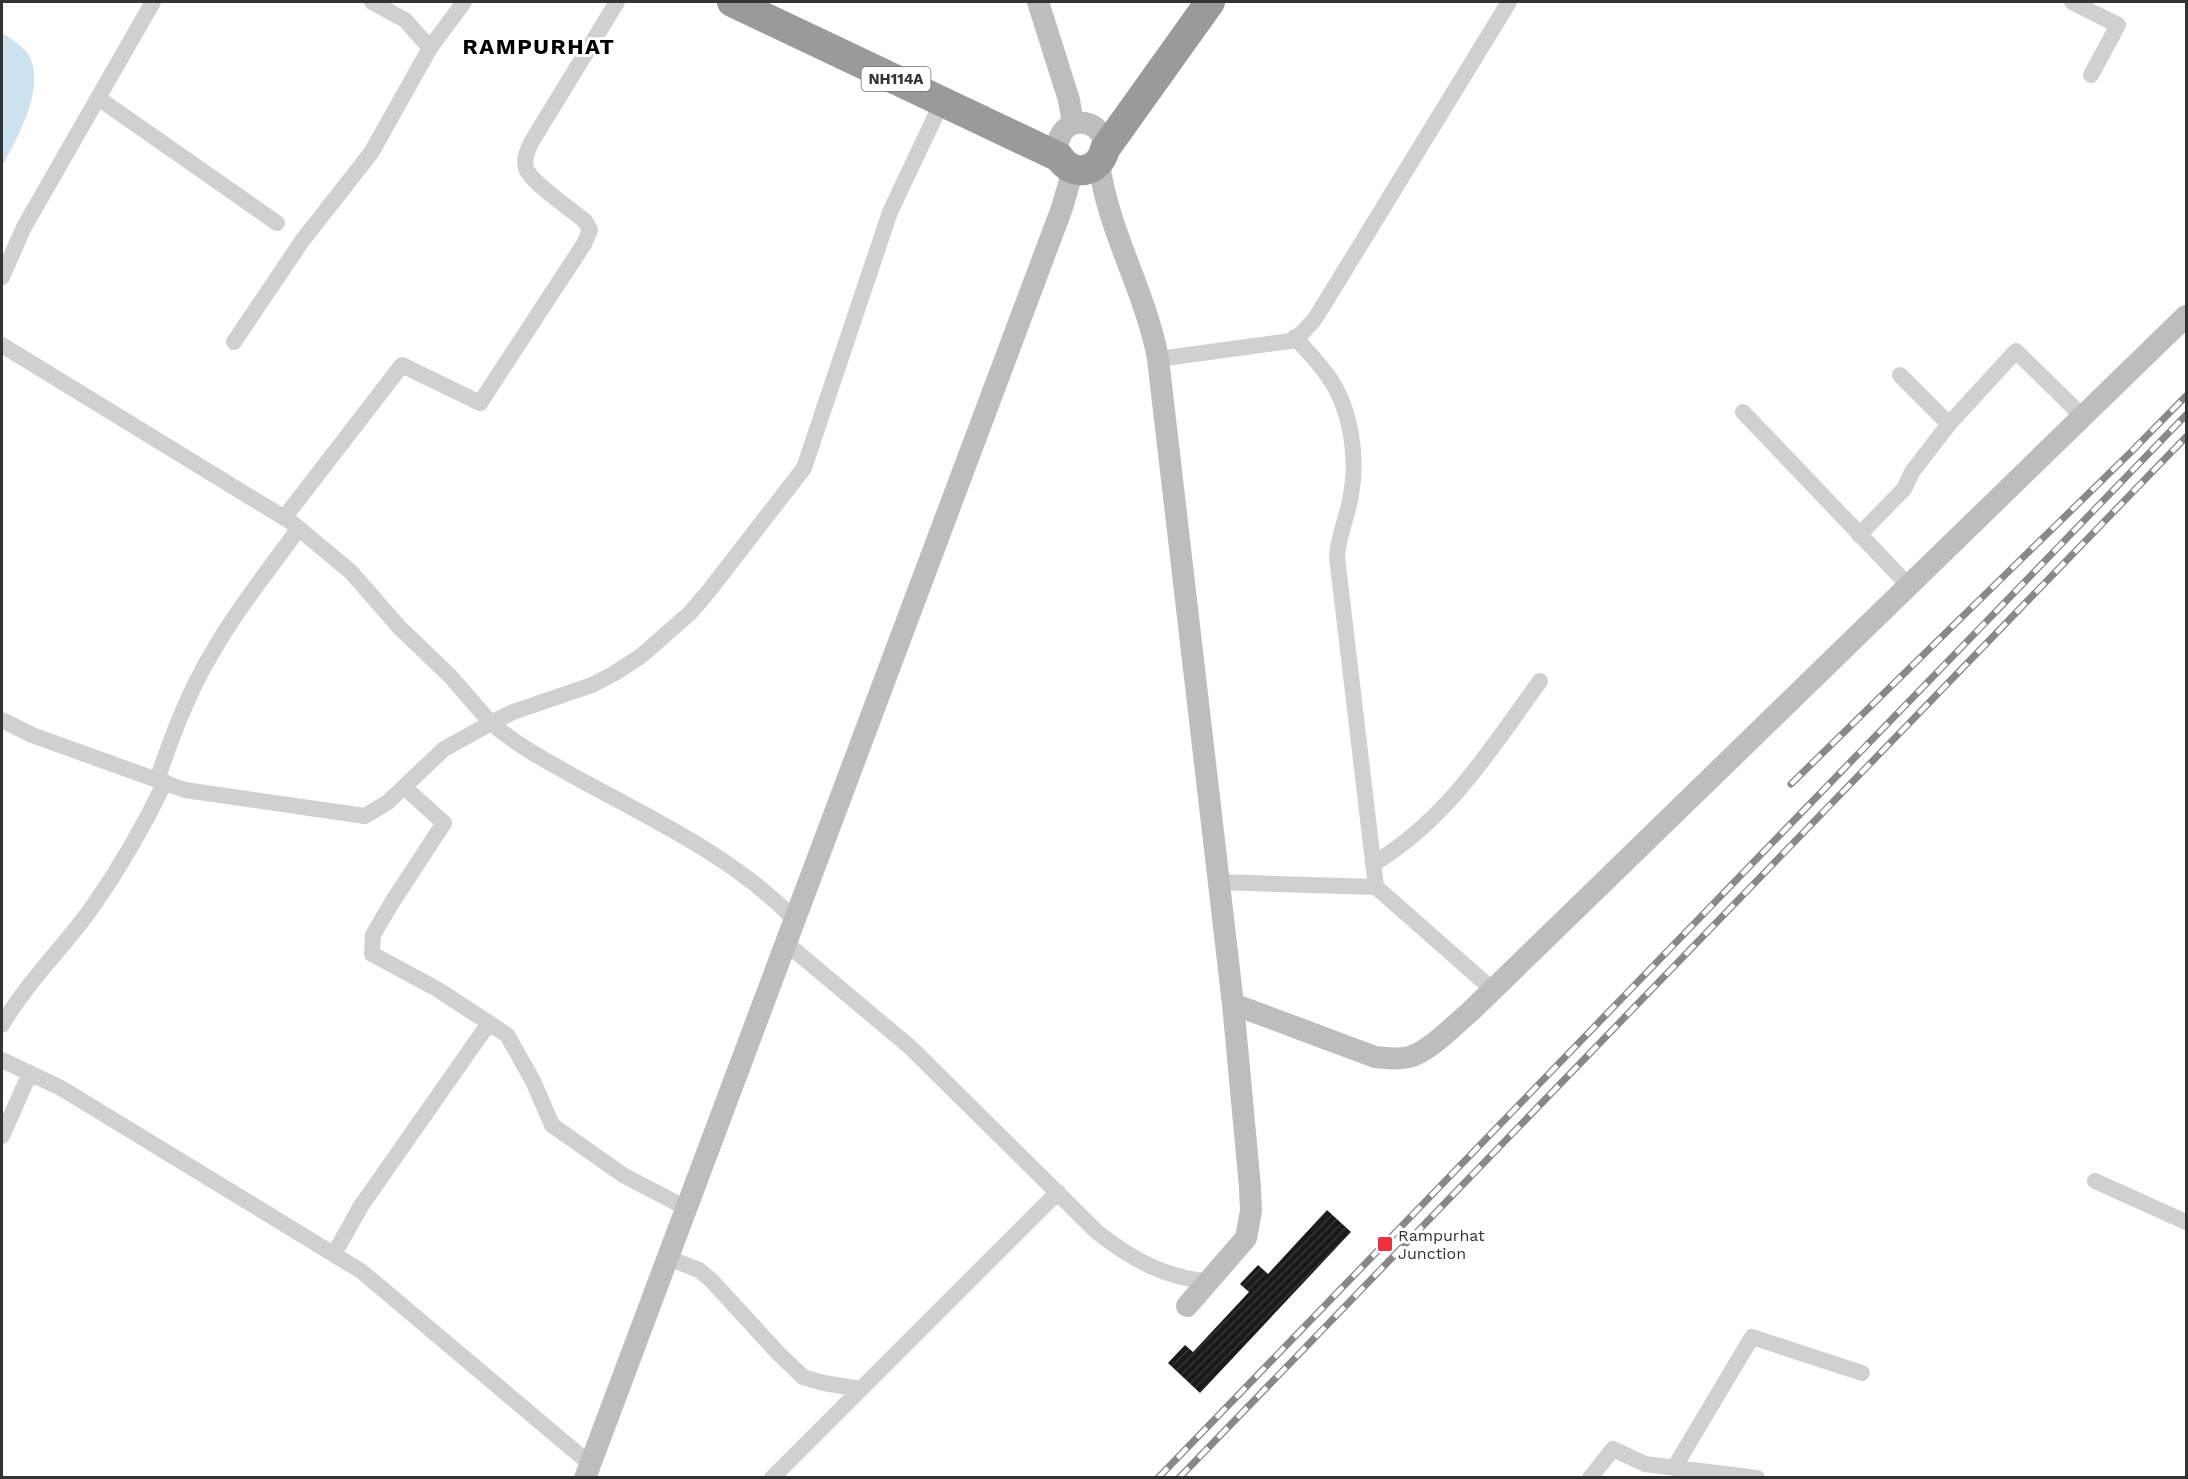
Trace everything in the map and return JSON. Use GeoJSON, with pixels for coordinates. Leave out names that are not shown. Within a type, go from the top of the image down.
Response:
{"type":"FeatureCollection","features":[{"type":"Feature","properties":{"kind":"highway","name":"NH114A"},"geometry":{"type":"LineString","coordinates":[[732,2],[1064,162]]}},
{"type":"Feature","properties":{"kind":"highway"},"geometry":{"type":"LineString","coordinates":[[1064,162],[1085,171],[1102,156],[1210,2]]}},
{"type":"Feature","properties":{"kind":"street"},"geometry":{"type":"LineString","coordinates":[[2,277],[24,227],[153,2]]}},
{"type":"Feature","properties":{"kind":"street"},"geometry":{"type":"LineString","coordinates":[[372,2],[405,21],[430,48]]}},
{"type":"Feature","properties":{"kind":"street"},"geometry":{"type":"LineString","coordinates":[[234,342],[302,241],[370,153],[430,48],[464,2]]}},
{"type":"Feature","properties":{"kind":"street"},"geometry":{"type":"LineString","coordinates":[[284,518],[402,365],[480,403],[584,244],[590,231],[585,221],[532,179],[526,167],[526,153],[616,2]]}},
{"type":"Feature","properties":{"kind":"street"},"geometry":{"type":"LineString","coordinates":[[1038,2],[1069,100],[1073,124]]}},
{"type":"Feature","properties":{"kind":"street"},"geometry":{"type":"LineString","coordinates":[[1158,359],[1271,345],[1290,341],[1302,333],[1314,320],[1509,2]]}},
{"type":"Feature","properties":{"kind":"street"},"geometry":{"type":"LineString","coordinates":[[2072,2],[2118,25],[2091,75]]}},
{"type":"Feature","properties":{"kind":"street"},"geometry":{"type":"LineString","coordinates":[[98,98],[277,223]]}},
{"type":"Feature","properties":{"kind":"street"},"geometry":{"type":"LineString","coordinates":[[2,720],[32,735],[185,790],[365,816],[388,802],[444,749],[513,712],[592,685],[641,656],[696,606],[804,468],[890,212],[942,102]]}},
{"type":"Feature","properties":{"kind":"street"},"geometry":{"type":"LineString","coordinates":[[2,1060],[61,1088],[361,1271],[588,1471],[1062,207],[1070,180],[1057,141],[1060,134],[1073,124],[1081,122],[1102,133],[1102,156],[1108,209],[1148,314],[1158,359],[1233,1004],[1251,1211],[1246,1238],[1187,1306]]}},
{"type":"Feature","properties":{"kind":"street"},"geometry":{"type":"LineString","coordinates":[[1233,1004],[1363,1054],[1398,1059],[1409,1057],[1429,1046],[1493,990],[2187,316]]}},
{"type":"Feature","properties":{"kind":"street"},"geometry":{"type":"LineString","coordinates":[[1295,337],[1329,377],[1342,404],[1351,436],[1354,470],[1352,489],[1349,511],[1338,541],[1337,557],[1376,887]]}},
{"type":"Feature","properties":{"kind":"street"},"geometry":{"type":"LineString","coordinates":[[2,345],[298,528],[351,572],[399,627],[450,676],[490,723],[519,745],[666,827],[733,868],[759,886],[795,920]]}},
{"type":"Feature","properties":{"kind":"street"},"geometry":{"type":"LineString","coordinates":[[1859,535],[1904,489],[1912,472],[1950,423],[2016,351],[2083,417]]}},
{"type":"Feature","properties":{"kind":"street"},"geometry":{"type":"LineString","coordinates":[[1900,375],[1950,423]]}},
{"type":"Feature","properties":{"kind":"street"},"geometry":{"type":"LineString","coordinates":[[1743,412],[1908,586]]}},
{"type":"Feature","properties":{"kind":"street"},"geometry":{"type":"LineString","coordinates":[[2,1024],[28,984],[91,908],[134,841],[161,781],[181,716],[211,655],[254,589],[298,528]]}},
{"type":"Feature","properties":{"kind":"street"},"geometry":{"type":"LineString","coordinates":[[1373,864],[1393,852],[1422,828],[1465,785],[1540,681]]}},
{"type":"Feature","properties":{"kind":"street"},"geometry":{"type":"LineString","coordinates":[[404,787],[444,823],[382,920],[374,935],[372,954],[437,989],[507,1035],[533,1081],[552,1125],[623,1174],[686,1208]]}},
{"type":"Feature","properties":{"kind":"street"},"geometry":{"type":"LineString","coordinates":[[1218,882],[1376,887],[1493,990]]}},
{"type":"Feature","properties":{"kind":"street"},"geometry":{"type":"LineString","coordinates":[[786,943],[910,1047],[1097,1232],[1121,1251],[1170,1274],[1209,1281]]}},
{"type":"Feature","properties":{"kind":"street"},"geometry":{"type":"LineString","coordinates":[[334,1254],[361,1206],[489,1023]]}},
{"type":"Feature","properties":{"kind":"street"},"geometry":{"type":"LineString","coordinates":[[2,1136],[30,1073]]}},
{"type":"Feature","properties":{"kind":"street"},"geometry":{"type":"LineString","coordinates":[[2095,1181],[2187,1222]]}},
{"type":"Feature","properties":{"kind":"street"},"geometry":{"type":"LineString","coordinates":[[772,1478],[1058,1192]]}},
{"type":"Feature","properties":{"kind":"street"},"geometry":{"type":"LineString","coordinates":[[668,1258],[699,1270],[712,1281],[803,1377],[861,1389]]}},
{"type":"Feature","properties":{"kind":"street"},"geometry":{"type":"LineString","coordinates":[[1674,1468],[1752,1337],[1862,1372]]}},
{"type":"Feature","properties":{"kind":"street"},"geometry":{"type":"LineString","coordinates":[[1590,1478],[1613,1449],[1645,1464],[1757,1478]]}},
{"type":"Feature","properties":{"kind":"water"},"geometry":{"type":"Polygon","coordinates":[[[2,33],[13,40],[30,57],[34,70],[34,84],[27,113],[2,166],[2,33]]]}},
{"type":"Feature","properties":{"kind":"building"},"geometry":{"type":"Polygon","coordinates":[[[1327,1210],[1351,1232],[1200,1393],[1168,1363],[1185,1345],[1193,1352],[1249,1292],[1240,1284],[1258,1265],[1268,1274],[1327,1210]]]}},
{"type":"Feature","properties":{"kind":"railway"},"geometry":{"type":"LineString","coordinates":[[1791,784],[2186,396]]}},
{"type":"Feature","properties":{"kind":"railway"},"geometry":{"type":"LineString","coordinates":[[1158,1478],[2186,415]]}},
{"type":"Feature","properties":{"kind":"railway"},"geometry":{"type":"LineString","coordinates":[[1179,1478],[2186,437]]}},
{"type":"Feature","properties":{"kind":"place","name":"Rampurhat Junction"},"geometry":{"type":"Point","coordinates":[1385,1244]}},
{"type":"Feature","properties":{"kind":"district","name":"RAMPURHAT"},"geometry":{"type":"Point","coordinates":[539,46]}}]}
